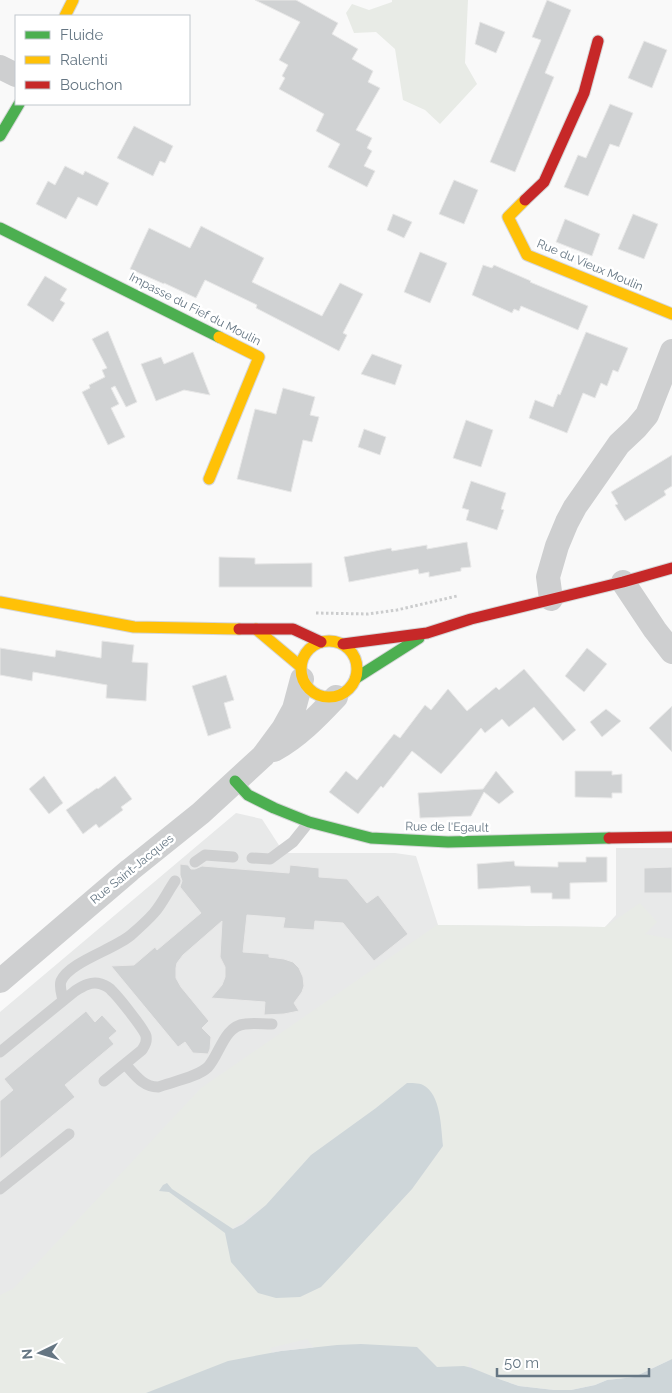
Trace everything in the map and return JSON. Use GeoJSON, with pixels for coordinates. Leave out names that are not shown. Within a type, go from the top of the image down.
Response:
{"type":"FeatureCollection","features":[{"type":"Feature","properties":{"kind":"street"},"geometry":{"type":"LineString","coordinates":[[66,15],[73,0]]}},
{"type":"Feature","properties":{"kind":"street","name":"Rue du Vieux Moulin"},"geometry":{"type":"LineString","coordinates":[[598,41],[584,93],[544,182],[508,216],[527,255],[672,314]]}},
{"type":"Feature","properties":{"kind":"street"},"geometry":{"type":"LineString","coordinates":[[0,67],[15,74]]}},
{"type":"Feature","properties":{"kind":"street"},"geometry":{"type":"LineString","coordinates":[[0,136],[18,105]]}},
{"type":"Feature","properties":{"kind":"street","name":"Impasse du Fief du Moulin"},"geometry":{"type":"LineString","coordinates":[[0,228],[259,357],[209,479]]}},
{"type":"Feature","properties":{"kind":"street"},"geometry":{"type":"LineString","coordinates":[[551,599],[548,576],[567,522],[575,507],[619,444],[647,415],[672,352]]}},
{"type":"Feature","properties":{"kind":"street"},"geometry":{"type":"LineString","coordinates":[[301,673],[303,658],[307,650],[314,645],[328,640],[343,644],[427,633],[470,619],[623,582],[672,568]]}},
{"type":"Feature","properties":{"kind":"street"},"geometry":{"type":"LineString","coordinates":[[623,582],[672,652]]}},
{"type":"Feature","properties":{"kind":"street"},"geometry":{"type":"LineString","coordinates":[[0,602],[134,627],[293,629],[321,642]]}},
{"type":"Feature","properties":{"kind":"street"},"geometry":{"type":"LineString","coordinates":[[256,629],[292,660],[301,673],[306,687],[319,696],[327,698],[344,694],[356,678],[358,669],[356,659],[343,644]]}},
{"type":"Feature","properties":{"kind":"street"},"geometry":{"type":"LineString","coordinates":[[356,678],[427,633]]}},
{"type":"Feature","properties":{"kind":"street","name":"Rue Saint-Jacques"},"geometry":{"type":"LineString","coordinates":[[0,980],[130,870],[201,813],[263,756],[283,729],[294,709],[301,673]]}},
{"type":"Feature","properties":{"kind":"street","name":"Rue Saint-Jacques"},"geometry":{"type":"LineString","coordinates":[[263,756],[288,742],[336,697]]}},
{"type":"Feature","properties":{"kind":"street","name":"Rue de l'Egault"},"geometry":{"type":"LineString","coordinates":[[235,782],[248,795],[274,808],[309,822],[371,838],[448,842],[672,837]]}},
{"type":"Feature","properties":{"kind":"lane"},"geometry":{"type":"LineString","coordinates":[[252,858],[270,859],[293,842],[309,822]]}},
{"type":"Feature","properties":{"kind":"lane"},"geometry":{"type":"LineString","coordinates":[[196,862],[205,855],[233,857]]}},
{"type":"Feature","properties":{"kind":"lane"},"geometry":{"type":"LineString","coordinates":[[63,1000],[60,987],[61,981],[70,971],[82,962],[130,936],[155,912],[175,881]]}},
{"type":"Feature","properties":{"kind":"lane"},"geometry":{"type":"LineString","coordinates":[[0,1052],[76,990],[93,983],[102,984],[111,989],[142,1028],[146,1037],[146,1044],[142,1050],[104,1081]]}},
{"type":"Feature","properties":{"kind":"lane"},"geometry":{"type":"LineString","coordinates":[[124,1064],[144,1084],[158,1087],[201,1073],[209,1066],[232,1029],[238,1025],[272,1024]]}},
{"type":"Feature","properties":{"kind":"lane"},"geometry":{"type":"LineString","coordinates":[[0,1189],[68,1134]]}},
{"type":"Feature","properties":{"kind":"path"},"geometry":{"type":"LineString","coordinates":[[313,612],[368,614],[398,610],[459,596]]}},
{"type":"Feature","properties":{"kind":"shaded area"},"geometry":{"type":"Polygon","coordinates":[[[392,0],[468,0],[465,63],[477,84],[440,124],[425,110],[403,100],[395,49],[376,32],[354,33],[346,13],[352,4],[369,10],[392,2],[392,0]]]}},
{"type":"Feature","properties":{"kind":"shaded area"},"geometry":{"type":"Polygon","coordinates":[[[236,813],[262,819],[284,853],[395,853],[416,856],[438,925],[605,927],[616,915],[616,848],[672,848],[672,1359],[607,1380],[499,1379],[337,1345],[281,1351],[228,1361],[0,1393],[0,1012],[236,813]]]}},
{"type":"Feature","properties":{"kind":"shaded area"},"geometry":{"type":"Polygon","coordinates":[[[640,903],[657,922],[645,934],[672,939],[672,1359],[634,1377],[607,1380],[595,1385],[571,1390],[554,1390],[519,1386],[499,1379],[472,1368],[470,1359],[465,1378],[323,1360],[307,1339],[270,1348],[279,1364],[198,1393],[0,1393],[0,1295],[13,1289],[201,1088],[437,925],[605,927],[640,903]],[[407,1083],[311,1155],[266,1205],[225,1233],[337,1270],[412,1189],[443,1146],[440,1120],[434,1096],[407,1083]]]}},
{"type":"Feature","properties":{"kind":"shaded area"},"geometry":{"type":"Polygon","coordinates":[[[407,1083],[423,1085],[429,1089],[433,1096],[441,1121],[443,1146],[412,1189],[342,1265],[321,1287],[300,1297],[276,1298],[258,1293],[231,1262],[225,1233],[169,1192],[159,1191],[167,1183],[172,1189],[233,1229],[243,1224],[266,1205],[311,1155],[407,1083]]]}},
{"type":"Feature","properties":{"kind":"shaded area"},"geometry":{"type":"Polygon","coordinates":[[[361,1344],[417,1347],[437,1367],[464,1366],[519,1386],[554,1390],[571,1390],[595,1385],[607,1380],[634,1377],[672,1359],[672,1393],[146,1393],[228,1361],[281,1351],[361,1344]]]}},
{"type":"Feature","properties":{"kind":"building"},"geometry":{"type":"Polygon","coordinates":[[[255,0],[296,0],[338,23],[332,34],[358,49],[352,59],[373,71],[368,82],[380,88],[356,130],[372,138],[367,148],[372,151],[364,166],[375,171],[367,187],[328,167],[340,144],[316,131],[324,114],[279,89],[285,78],[282,76],[288,65],[279,60],[300,22],[255,0]]]}},
{"type":"Feature","properties":{"kind":"building"},"geometry":{"type":"Polygon","coordinates":[[[547,0],[571,10],[545,73],[554,77],[515,172],[490,162],[541,40],[532,37],[547,0]]]}},
{"type":"Feature","properties":{"kind":"building"},"geometry":{"type":"Polygon","coordinates":[[[480,22],[505,32],[496,53],[475,44],[480,22]]]}},
{"type":"Feature","properties":{"kind":"building"},"geometry":{"type":"Polygon","coordinates":[[[644,41],[667,50],[652,88],[628,78],[644,41]]]}},
{"type":"Feature","properties":{"kind":"building"},"geometry":{"type":"Polygon","coordinates":[[[610,104],[633,113],[619,147],[610,144],[588,196],[564,187],[578,155],[586,158],[610,104]]]}},
{"type":"Feature","properties":{"kind":"building"},"geometry":{"type":"Polygon","coordinates":[[[134,126],[173,146],[165,163],[160,161],[153,176],[117,158],[134,126]]]}},
{"type":"Feature","properties":{"kind":"building"},"geometry":{"type":"Polygon","coordinates":[[[65,166],[83,175],[85,171],[109,183],[97,206],[78,197],[66,219],[36,204],[48,181],[55,185],[65,166]]]}},
{"type":"Feature","properties":{"kind":"building"},"geometry":{"type":"Polygon","coordinates":[[[454,180],[478,190],[464,224],[439,214],[454,180]]]}},
{"type":"Feature","properties":{"kind":"building"},"geometry":{"type":"Polygon","coordinates":[[[393,214],[412,222],[404,238],[387,230],[393,214]]]}},
{"type":"Feature","properties":{"kind":"building"},"geometry":{"type":"Polygon","coordinates":[[[633,214],[658,224],[644,259],[618,249],[633,214]]]}},
{"type":"Feature","properties":{"kind":"building"},"geometry":{"type":"Polygon","coordinates":[[[565,219],[600,234],[592,256],[556,242],[565,219]]]}},
{"type":"Feature","properties":{"kind":"building"},"geometry":{"type":"Polygon","coordinates":[[[201,226],[264,258],[252,282],[322,316],[340,283],[363,294],[343,333],[347,335],[339,351],[256,308],[257,305],[205,280],[196,298],[130,269],[149,228],[190,248],[201,226]]]}},
{"type":"Feature","properties":{"kind":"building"},"geometry":{"type":"Polygon","coordinates":[[[420,252],[447,263],[430,303],[404,292],[420,252]]]}},
{"type":"Feature","properties":{"kind":"building"},"geometry":{"type":"Polygon","coordinates":[[[483,265],[492,268],[494,265],[588,306],[578,330],[521,306],[519,311],[514,309],[512,313],[472,295],[483,265]]]}},
{"type":"Feature","properties":{"kind":"building"},"geometry":{"type":"Polygon","coordinates":[[[45,276],[67,289],[60,300],[65,303],[53,322],[27,305],[45,276]]]}},
{"type":"Feature","properties":{"kind":"building"},"geometry":{"type":"Polygon","coordinates":[[[108,331],[137,402],[126,407],[115,386],[111,388],[119,404],[111,408],[125,437],[108,445],[82,392],[90,388],[89,385],[105,377],[102,370],[107,368],[92,339],[108,331]]]}},
{"type":"Feature","properties":{"kind":"building"},"geometry":{"type":"Polygon","coordinates":[[[586,332],[628,348],[618,372],[613,370],[607,386],[601,383],[595,398],[583,393],[567,433],[529,418],[535,400],[553,407],[558,394],[560,395],[586,332]]]}},
{"type":"Feature","properties":{"kind":"building"},"geometry":{"type":"Polygon","coordinates":[[[193,352],[210,395],[184,390],[156,401],[141,364],[161,357],[164,364],[193,352]]]}},
{"type":"Feature","properties":{"kind":"building"},"geometry":{"type":"Polygon","coordinates":[[[372,354],[402,365],[395,385],[361,374],[372,354]]]}},
{"type":"Feature","properties":{"kind":"building"},"geometry":{"type":"Polygon","coordinates":[[[283,388],[315,397],[310,415],[319,417],[312,442],[303,440],[291,492],[237,479],[255,409],[276,414],[283,388]]]}},
{"type":"Feature","properties":{"kind":"building"},"geometry":{"type":"Polygon","coordinates":[[[466,420],[493,430],[481,467],[453,458],[466,420]]]}},
{"type":"Feature","properties":{"kind":"building"},"geometry":{"type":"Polygon","coordinates":[[[364,429],[386,437],[380,455],[358,447],[364,429]]]}},
{"type":"Feature","properties":{"kind":"building"},"geometry":{"type":"Polygon","coordinates":[[[672,455],[672,486],[664,491],[666,495],[625,521],[615,505],[618,504],[611,492],[672,455]]]}},
{"type":"Feature","properties":{"kind":"building"},"geometry":{"type":"Polygon","coordinates":[[[471,481],[506,493],[501,509],[504,510],[497,530],[466,520],[469,510],[462,508],[471,481]]]}},
{"type":"Feature","properties":{"kind":"building"},"geometry":{"type":"Polygon","coordinates":[[[467,542],[471,567],[461,568],[461,571],[429,577],[429,572],[419,574],[418,569],[349,582],[344,557],[391,548],[392,551],[427,545],[427,549],[467,542]]]}},
{"type":"Feature","properties":{"kind":"building"},"geometry":{"type":"Polygon","coordinates":[[[219,557],[255,558],[255,564],[312,563],[312,587],[219,587],[219,557]]]}},
{"type":"Feature","properties":{"kind":"building"},"geometry":{"type":"Polygon","coordinates":[[[102,641],[134,645],[132,662],[148,663],[146,701],[106,698],[107,685],[33,672],[32,681],[0,675],[0,648],[55,657],[56,650],[101,658],[102,641]]]}},
{"type":"Feature","properties":{"kind":"building"},"geometry":{"type":"Polygon","coordinates":[[[587,648],[607,664],[584,692],[565,676],[587,648]]]}},
{"type":"Feature","properties":{"kind":"building"},"geometry":{"type":"Polygon","coordinates":[[[524,669],[576,730],[563,741],[534,707],[509,727],[502,719],[485,733],[481,728],[441,774],[412,751],[383,788],[381,786],[358,814],[329,792],[346,771],[357,780],[394,734],[400,738],[425,705],[431,710],[448,689],[467,711],[496,687],[499,690],[524,669]]]}},
{"type":"Feature","properties":{"kind":"building"},"geometry":{"type":"Polygon","coordinates":[[[226,675],[234,700],[224,703],[231,728],[208,736],[192,686],[226,675]]]}},
{"type":"Feature","properties":{"kind":"building"},"geometry":{"type":"Polygon","coordinates":[[[672,706],[672,752],[649,728],[672,706]]]}},
{"type":"Feature","properties":{"kind":"building"},"geometry":{"type":"Polygon","coordinates":[[[606,709],[621,721],[602,737],[590,722],[606,709]]]}},
{"type":"Feature","properties":{"kind":"building"},"geometry":{"type":"Polygon","coordinates":[[[496,771],[514,792],[499,804],[484,792],[471,816],[420,818],[418,793],[483,789],[496,771]]]}},
{"type":"Feature","properties":{"kind":"building"},"geometry":{"type":"Polygon","coordinates":[[[575,771],[612,771],[612,775],[622,774],[622,793],[612,793],[612,798],[575,797],[575,771]]]}},
{"type":"Feature","properties":{"kind":"building"},"geometry":{"type":"Polygon","coordinates":[[[44,776],[63,803],[49,814],[29,789],[44,776]]]}},
{"type":"Feature","properties":{"kind":"building"},"geometry":{"type":"Polygon","coordinates":[[[115,776],[132,799],[121,807],[123,810],[99,828],[96,824],[83,834],[66,810],[115,776]]]}},
{"type":"Feature","properties":{"kind":"building"},"geometry":{"type":"Polygon","coordinates":[[[586,857],[607,857],[607,882],[570,883],[570,899],[552,899],[552,893],[531,893],[530,886],[478,889],[477,864],[514,861],[515,866],[558,867],[558,862],[586,862],[586,857]]]}},
{"type":"Feature","properties":{"kind":"building"},"geometry":{"type":"Polygon","coordinates":[[[180,864],[188,865],[191,869],[202,866],[289,873],[290,865],[319,868],[319,877],[347,879],[367,903],[378,895],[408,934],[374,961],[343,923],[315,921],[314,930],[283,928],[285,918],[247,915],[243,952],[269,954],[269,957],[293,962],[299,968],[303,977],[304,986],[302,992],[294,1003],[299,1011],[264,1015],[265,1002],[211,998],[222,985],[225,977],[225,967],[220,957],[222,921],[183,955],[177,963],[176,978],[181,987],[209,1021],[202,1028],[211,1037],[208,1054],[193,1053],[185,1042],[178,1047],[111,966],[134,965],[155,947],[157,950],[201,913],[180,887],[182,881],[180,864]]]}},
{"type":"Feature","properties":{"kind":"building"},"geometry":{"type":"Polygon","coordinates":[[[672,867],[672,893],[644,893],[644,868],[672,867]]]}},
{"type":"Feature","properties":{"kind":"building"},"geometry":{"type":"Polygon","coordinates":[[[86,1011],[95,1022],[102,1015],[117,1031],[109,1038],[114,1044],[65,1085],[75,1097],[0,1159],[0,1101],[13,1090],[4,1079],[86,1011]]]}},
{"type":"Feature","properties":{"kind":"traffic: fast"},"geometry":{"type":"LineString","coordinates":[[0,136],[18,105]]}},
{"type":"Feature","properties":{"kind":"traffic: fast"},"geometry":{"type":"LineString","coordinates":[[0,228],[219,337]]}},
{"type":"Feature","properties":{"kind":"traffic: fast"},"geometry":{"type":"LineString","coordinates":[[356,678],[419,638]]}},
{"type":"Feature","properties":{"kind":"traffic: fast"},"geometry":{"type":"LineString","coordinates":[[235,781],[248,795],[274,808],[309,822],[371,838],[448,842],[609,838]]}},
{"type":"Feature","properties":{"kind":"traffic: slow"},"geometry":{"type":"LineString","coordinates":[[66,15],[73,0]]}},
{"type":"Feature","properties":{"kind":"traffic: slow"},"geometry":{"type":"LineString","coordinates":[[525,200],[508,217],[527,255],[672,314]]}},
{"type":"Feature","properties":{"kind":"traffic: slow"},"geometry":{"type":"LineString","coordinates":[[209,479],[259,357],[219,337]]}},
{"type":"Feature","properties":{"kind":"traffic: slow"},"geometry":{"type":"LineString","coordinates":[[0,602],[134,627],[239,629]]}},
{"type":"Feature","properties":{"kind":"traffic: slow"},"geometry":{"type":"LineString","coordinates":[[256,629],[300,666]]}},
{"type":"Feature","properties":{"kind":"traffic: slow"},"geometry":{"type":"LineString","coordinates":[[323,641],[335,641],[345,645],[353,653],[357,669],[353,685],[345,693],[335,697],[323,697],[313,693],[305,685],[301,675],[301,663],[305,653],[313,645],[323,641]]}},
{"type":"Feature","properties":{"kind":"traffic: jam"},"geometry":{"type":"LineString","coordinates":[[525,200],[544,182],[584,93],[598,41]]}},
{"type":"Feature","properties":{"kind":"traffic: jam"},"geometry":{"type":"LineString","coordinates":[[343,644],[427,633],[471,619],[623,582],[672,568]]}},
{"type":"Feature","properties":{"kind":"traffic: jam"},"geometry":{"type":"LineString","coordinates":[[239,629],[293,629],[321,642]]}},
{"type":"Feature","properties":{"kind":"traffic: jam"},"geometry":{"type":"LineString","coordinates":[[609,838],[672,837]]}}]}
